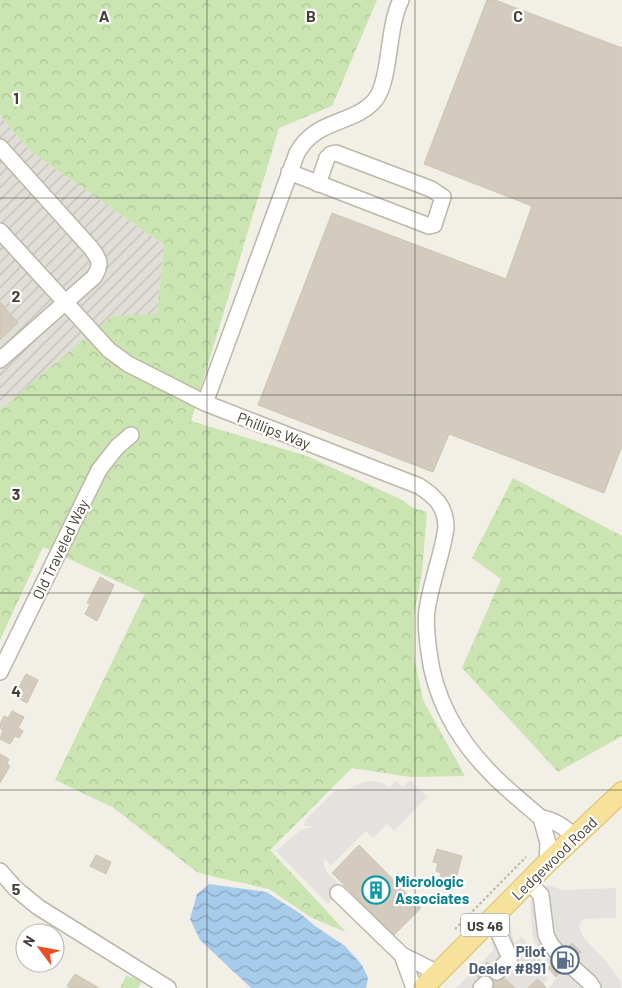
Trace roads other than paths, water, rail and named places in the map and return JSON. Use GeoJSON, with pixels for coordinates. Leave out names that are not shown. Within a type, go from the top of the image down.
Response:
{"type":"FeatureCollection","features":[{"type":"Feature","properties":{"kind":"main road","name":"Ledgewood Road"},"geometry":{"type":"LineString","coordinates":[[423,988],[574,837],[622,792]]}},
{"type":"Feature","properties":{"kind":"street"},"geometry":{"type":"LineString","coordinates":[[205,403],[289,172],[300,147],[325,127],[361,111],[378,96],[383,82],[394,19],[401,0]]}},
{"type":"Feature","properties":{"kind":"street"},"geometry":{"type":"LineString","coordinates":[[0,147],[98,258],[100,268],[94,277],[0,360]]}},
{"type":"Feature","properties":{"kind":"street"},"geometry":{"type":"LineString","coordinates":[[289,172],[318,184],[429,226],[434,225],[443,197],[431,188],[336,153],[331,154],[328,158],[318,184]]}},
{"type":"Feature","properties":{"kind":"street","name":"Phillips Way"},"geometry":{"type":"LineString","coordinates":[[0,231],[109,350],[128,364],[205,403],[419,486],[433,495],[446,517],[446,528],[427,612],[427,636],[433,677],[449,718],[487,770],[541,818],[560,824],[574,837]]}},
{"type":"Feature","properties":{"kind":"street","name":"Old Traveled Way"},"geometry":{"type":"LineString","coordinates":[[0,672],[99,470],[117,447],[131,435]]}},
{"type":"Feature","properties":{"kind":"street"},"geometry":{"type":"LineString","coordinates":[[541,818],[548,843],[548,863]]}},
{"type":"Feature","properties":{"kind":"street"},"geometry":{"type":"LineString","coordinates":[[0,872],[15,888],[38,907],[168,988]]}},
{"type":"Feature","properties":{"kind":"street"},"geometry":{"type":"LineString","coordinates":[[529,882],[541,895],[546,936],[551,945],[590,982],[593,988]]}},
{"type":"Feature","properties":{"kind":"street"},"geometry":{"type":"LineString","coordinates":[[338,893],[402,955],[438,973]]}},
{"type":"Feature","properties":{"kind":"street"},"geometry":{"type":"LineString","coordinates":[[492,918],[510,958],[497,972]]}},
{"type":"Feature","properties":{"kind":"street"},"geometry":{"type":"LineString","coordinates":[[402,955],[414,988]]}},
{"type":"Feature","properties":{"kind":"water"},"geometry":{"type":"Polygon","coordinates":[[[209,884],[266,892],[301,914],[345,946],[362,965],[368,978],[366,988],[251,988],[200,940],[190,919],[197,894],[209,884]]]}},
{"type":"Feature","properties":{"kind":"place","name":"Micrologic Associates"},"geometry":{"type":"Point","coordinates":[376,890]}},
{"type":"Feature","properties":{"kind":"place","name":"Pilot Dealer #891"},"geometry":{"type":"Point","coordinates":[565,960]}}]}
